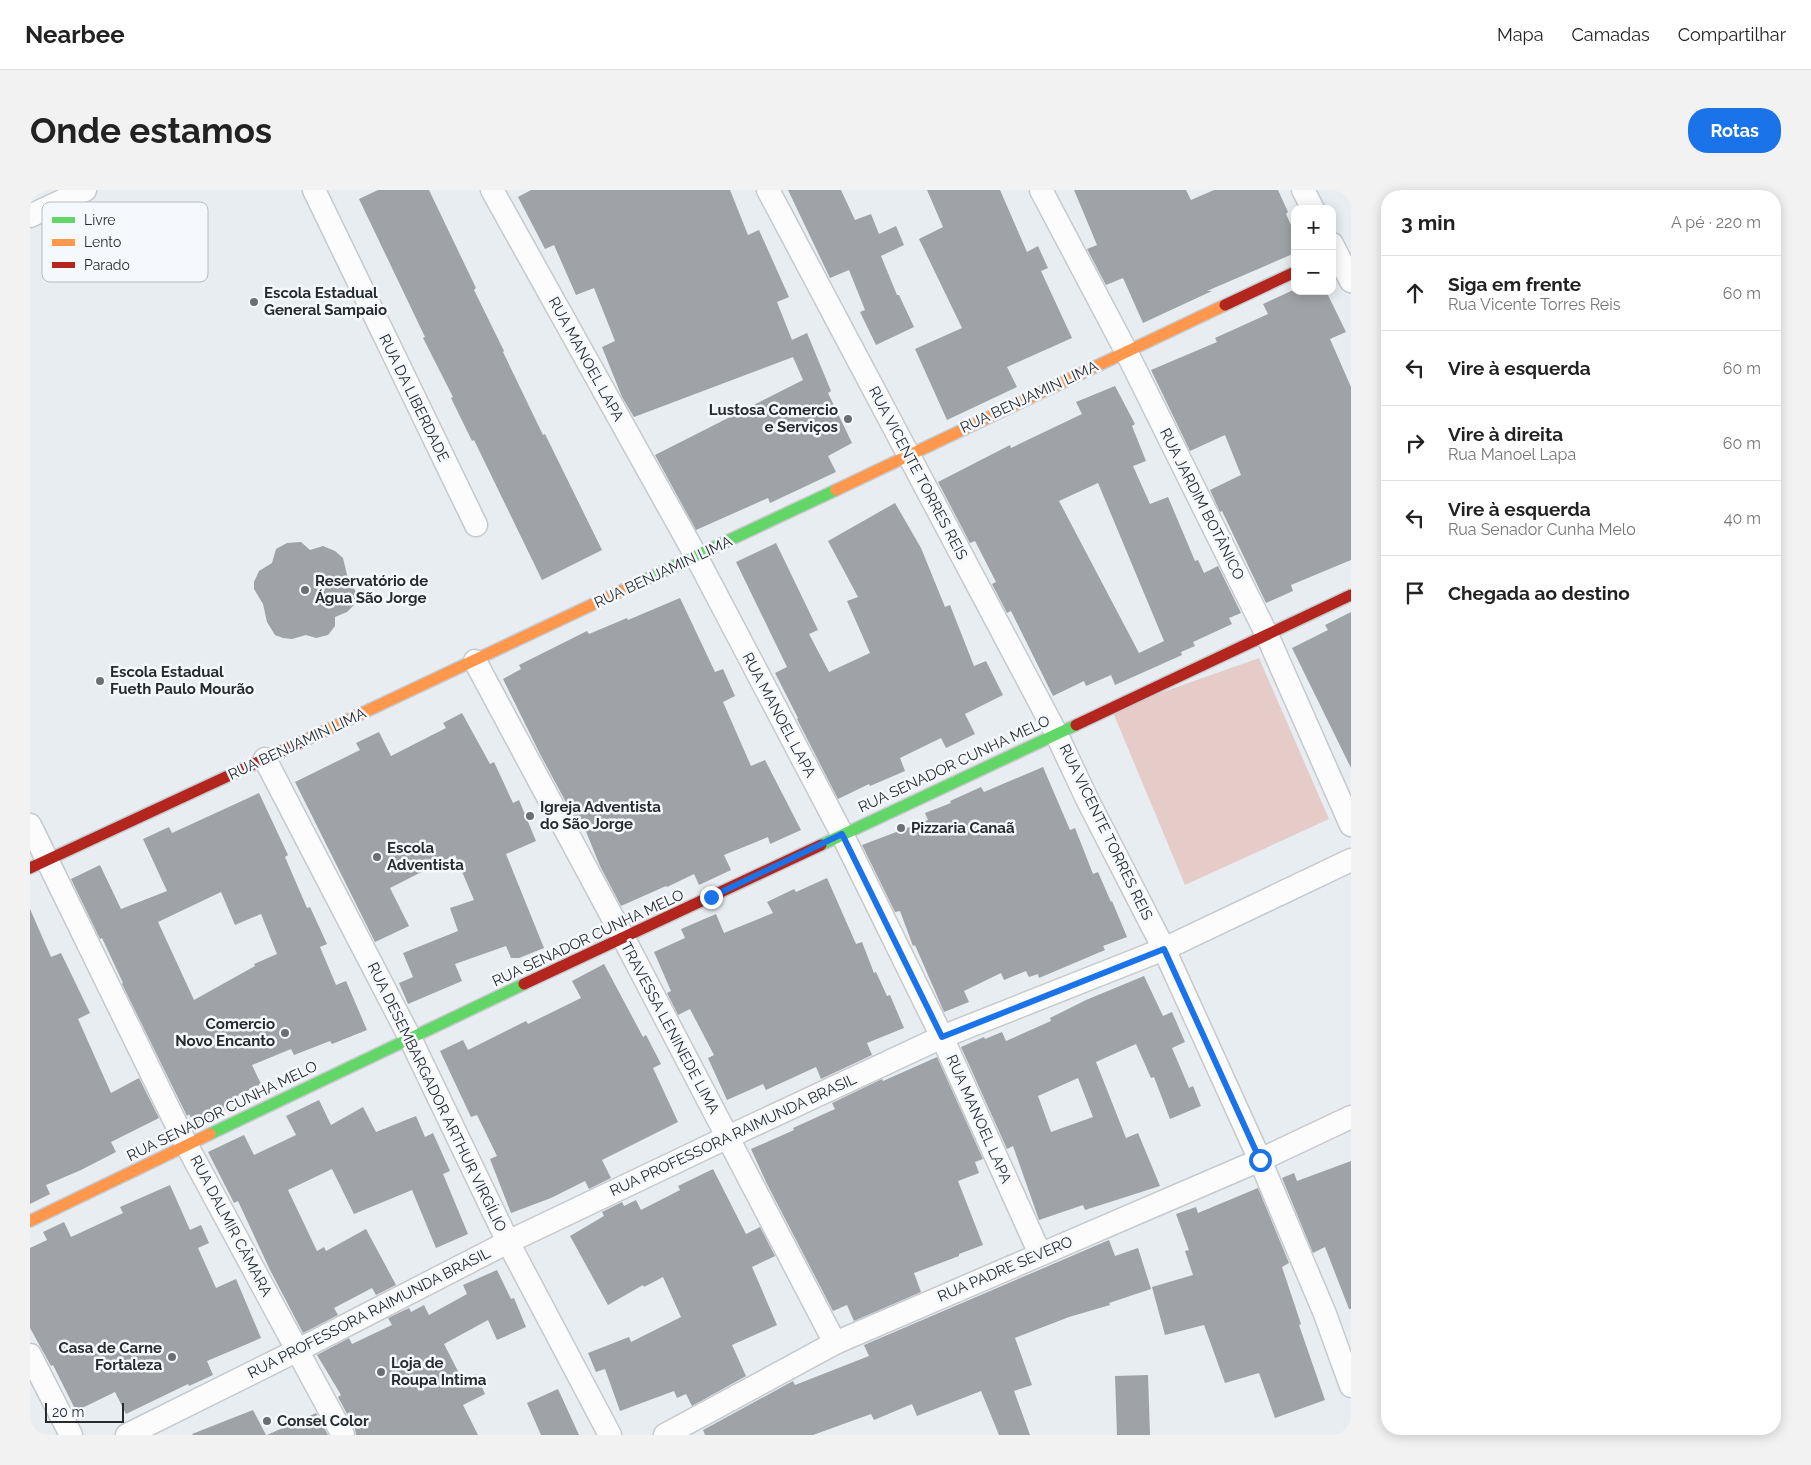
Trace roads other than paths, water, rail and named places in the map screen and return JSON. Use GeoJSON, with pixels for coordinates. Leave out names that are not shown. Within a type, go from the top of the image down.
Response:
{"type":"FeatureCollection","features":[{"type":"Feature","properties":{"kind":"street"},"geometry":{"type":"LineString","coordinates":[[59,195],[85,190]]}},
{"type":"Feature","properties":{"kind":"street","name":"RUA DA LIBERDADE"},"geometry":{"type":"LineString","coordinates":[[314,190],[476,525]]}},
{"type":"Feature","properties":{"kind":"street","name":"RUA MANOEL LAPA"},"geometry":{"type":"LineString","coordinates":[[492,190],[696,556],[842,834],[942,1037],[1040,1254]]}},
{"type":"Feature","properties":{"kind":"street","name":"RUA VICENTE TORRES REIS"},"geometry":{"type":"LineString","coordinates":[[768,190],[1056,733],[1088,801],[1164,949],[1260,1160],[1325,1314],[1351,1386]]}},
{"type":"Feature","properties":{"kind":"street","name":"RUA JARDIM BOTÂNICO"},"geometry":{"type":"LineString","coordinates":[[1041,190],[1126,351],[1267,635],[1351,825]]}},
{"type":"Feature","properties":{"kind":"street"},"geometry":{"type":"LineString","coordinates":[[1304,190],[1311,205]]}},
{"type":"Feature","properties":{"kind":"street"},"geometry":{"type":"LineString","coordinates":[[30,216],[42,207]]}},
{"type":"Feature","properties":{"kind":"street"},"geometry":{"type":"LineString","coordinates":[[1338,249],[1351,281]]}},
{"type":"Feature","properties":{"kind":"street","name":"RUA BENJAMIN LIMA"},"geometry":{"type":"LineString","coordinates":[[38,864],[474,661],[1291,274]]}},
{"type":"Feature","properties":{"kind":"street","name":"RUA SENADOR CUNHA MELO"},"geometry":{"type":"LineString","coordinates":[[30,1221],[186,1144],[1351,595]]}},
{"type":"Feature","properties":{"kind":"street","name":"TRAVESSA LENINEDE LIMA"},"geometry":{"type":"LineString","coordinates":[[474,661],[623,937],[834,1343]]}},
{"type":"Feature","properties":{"kind":"street","name":"RUA DESEMBARGADOR ARTHUR VIRGÍLIO"},"geometry":{"type":"LineString","coordinates":[[265,759],[410,1038],[508,1242],[610,1435]]}},
{"type":"Feature","properties":{"kind":"street","name":"RUA DALMIR CÂMARA"},"geometry":{"type":"LineString","coordinates":[[30,825],[38,864],[343,1435]]}},
{"type":"Feature","properties":{"kind":"street","name":"RUA PROFESSORA RAIMUNDA BRASIL"},"geometry":{"type":"LineString","coordinates":[[127,1435],[508,1242],[942,1037],[1164,949],[1351,860]]}},
{"type":"Feature","properties":{"kind":"street","name":"RUA PADRE SEVERO"},"geometry":{"type":"LineString","coordinates":[[665,1435],[834,1343],[1260,1160],[1351,1116]]}},
{"type":"Feature","properties":{"kind":"street"},"geometry":{"type":"LineString","coordinates":[[30,1355],[71,1435]]}},
{"type":"Feature","properties":{"kind":"place","name":"Escola Estadual General Sampaio"},"geometry":{"type":"Point","coordinates":[254,302]}},
{"type":"Feature","properties":{"kind":"place","name":"Lustosa Comercio e Serviços"},"geometry":{"type":"Point","coordinates":[848,419]}},
{"type":"Feature","properties":{"kind":"place","name":"Reservatório de Água São Jorge"},"geometry":{"type":"Point","coordinates":[305,590]}},
{"type":"Feature","properties":{"kind":"place","name":"Escola Estadual Fueth Paulo Mourão"},"geometry":{"type":"Point","coordinates":[100,681]}},
{"type":"Feature","properties":{"kind":"place","name":"Igreja Adventista do São Jorge"},"geometry":{"type":"Point","coordinates":[530,816]}},
{"type":"Feature","properties":{"kind":"place","name":"Pizzaria Canaã"},"geometry":{"type":"Point","coordinates":[901,828]}},
{"type":"Feature","properties":{"kind":"place","name":"Escola Adventista"},"geometry":{"type":"Point","coordinates":[377,857]}},
{"type":"Feature","properties":{"kind":"place","name":"Comercio Novo Encanto"},"geometry":{"type":"Point","coordinates":[285,1033]}},
{"type":"Feature","properties":{"kind":"place","name":"Casa de Carne Fortaleza"},"geometry":{"type":"Point","coordinates":[172,1357]}},
{"type":"Feature","properties":{"kind":"place","name":"Loja de Roupa Intima"},"geometry":{"type":"Point","coordinates":[381,1372]}},
{"type":"Feature","properties":{"kind":"place","name":"Consel Color"},"geometry":{"type":"Point","coordinates":[267,1421]}}]}
